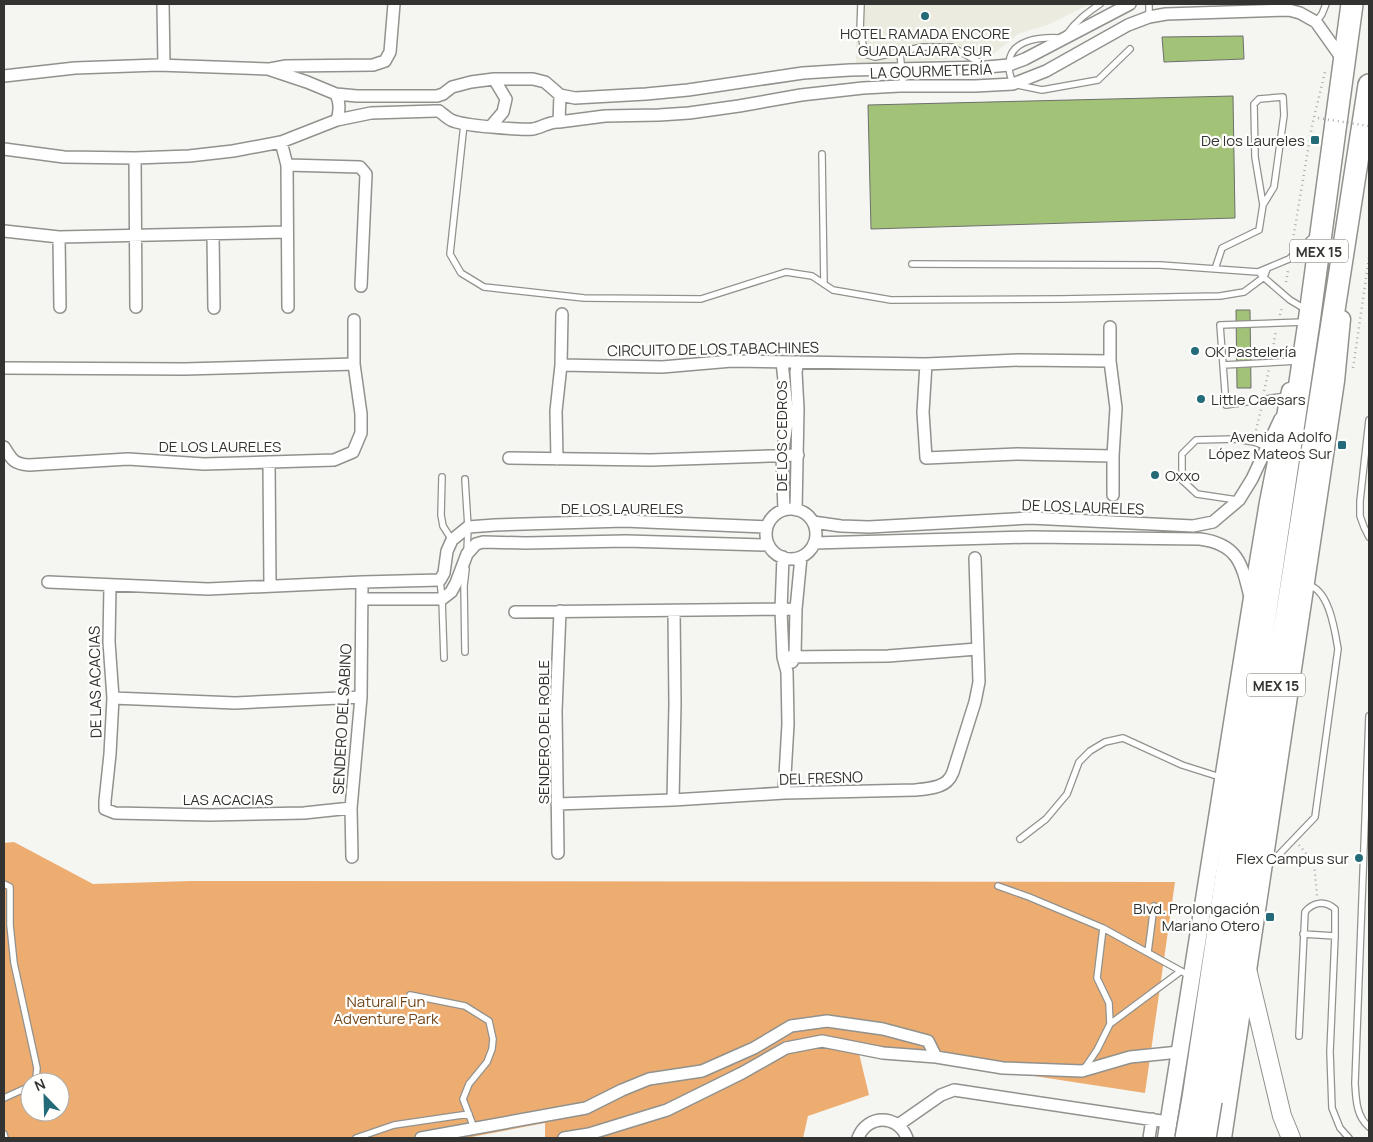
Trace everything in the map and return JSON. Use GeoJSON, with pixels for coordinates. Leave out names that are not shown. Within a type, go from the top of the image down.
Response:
{"type":"FeatureCollection","features":[{"type":"Feature","properties":{"kind":"highway","name":"MEX 15"},"geometry":{"type":"LineString","coordinates":[[1205,1138],[1202,1100],[1322,227],[1335,64],[1352,4]]}},
{"type":"Feature","properties":{"kind":"highway","name":"MEX 15"},"geometry":{"type":"LineString","coordinates":[[1186,1138],[1202,1100],[1369,85]]}},
{"type":"Feature","properties":{"kind":"main road"},"geometry":{"type":"LineString","coordinates":[[1248,973],[1282,1116],[1291,1138]]}},
{"type":"Feature","properties":{"kind":"street"},"geometry":{"type":"LineString","coordinates":[[163,4],[164,65]]}},
{"type":"Feature","properties":{"kind":"street"},"geometry":{"type":"LineString","coordinates":[[4,76],[75,68],[164,65],[268,69],[286,66],[373,65],[385,61],[390,52],[394,4]]}},
{"type":"Feature","properties":{"kind":"street","name":"LA GOURMETERÍA"},"geometry":{"type":"LineString","coordinates":[[560,95],[575,98],[646,94],[688,90],[803,73],[1008,65],[1025,59],[1130,4]]}},
{"type":"Feature","properties":{"kind":"street","name":"LA GOURMETERÍA"},"geometry":{"type":"LineString","coordinates":[[464,124],[530,129],[554,122],[605,116],[651,116],[690,113],[832,91],[903,86],[1012,84],[1046,71],[1128,25],[1149,17],[1172,13],[1289,10],[1300,13],[1316,22],[1335,64]]}},
{"type":"Feature","properties":{"kind":"street"},"geometry":{"type":"LineString","coordinates":[[268,69],[336,94],[365,96],[437,96],[452,87],[471,82],[533,79],[545,82],[560,95],[559,122]]}},
{"type":"Feature","properties":{"kind":"street"},"geometry":{"type":"LineString","coordinates":[[491,126],[503,112],[506,99],[494,80]]}},
{"type":"Feature","properties":{"kind":"street"},"geometry":{"type":"LineString","coordinates":[[336,94],[340,102],[337,120]]}},
{"type":"Feature","properties":{"kind":"street"},"geometry":{"type":"LineString","coordinates":[[4,149],[64,157],[135,158],[189,156],[281,142],[337,120],[380,112],[439,111],[452,120],[464,124]]}},
{"type":"Feature","properties":{"kind":"street"},"geometry":{"type":"LineString","coordinates":[[281,142],[287,165],[288,307]]}},
{"type":"Feature","properties":{"kind":"street"},"geometry":{"type":"LineString","coordinates":[[135,158],[136,307]]}},
{"type":"Feature","properties":{"kind":"street"},"geometry":{"type":"LineString","coordinates":[[287,165],[360,168],[366,174],[361,286]]}},
{"type":"Feature","properties":{"kind":"street"},"geometry":{"type":"LineString","coordinates":[[4,231],[59,237],[287,232]]}},
{"type":"Feature","properties":{"kind":"street"},"geometry":{"type":"LineString","coordinates":[[213,234],[214,308]]}},
{"type":"Feature","properties":{"kind":"street"},"geometry":{"type":"LineString","coordinates":[[59,237],[60,307]]}},
{"type":"Feature","properties":{"kind":"street"},"geometry":{"type":"LineString","coordinates":[[1223,1138],[1336,382],[1342,318],[1340,269]]}},
{"type":"Feature","properties":{"kind":"street"},"geometry":{"type":"LineString","coordinates":[[557,459],[556,411],[561,365],[562,314]]}},
{"type":"Feature","properties":{"kind":"street","name":"DE LOS LAURELES"},"geometry":{"type":"LineString","coordinates":[[4,447],[10,457],[18,464],[29,465],[128,460],[204,464],[334,460],[353,452],[361,433],[361,414],[354,364],[354,320]]}},
{"type":"Feature","properties":{"kind":"street"},"geometry":{"type":"LineString","coordinates":[[1110,328],[1110,361],[1116,408],[1113,495]]}},
{"type":"Feature","properties":{"kind":"street","name":"CIRCUITO DE LOS TABACHINES"},"geometry":{"type":"LineString","coordinates":[[561,365],[662,367],[732,361],[926,364],[1019,360],[1110,361]]}},
{"type":"Feature","properties":{"kind":"street","name":"DE LOS CEDROS"},"geometry":{"type":"LineString","coordinates":[[782,362],[788,417],[782,456],[790,510]]}},
{"type":"Feature","properties":{"kind":"street","name":"DE LOS CEDROS"},"geometry":{"type":"LineString","coordinates":[[790,510],[798,455],[796,372],[798,362]]}},
{"type":"Feature","properties":{"kind":"street"},"geometry":{"type":"LineString","coordinates":[[1149,1138],[1160,1120],[1174,1083],[1179,1052],[1186,974],[1223,778],[1251,604],[1272,449],[1287,401],[1302,363]]}},
{"type":"Feature","properties":{"kind":"street"},"geometry":{"type":"LineString","coordinates":[[4,368],[185,368],[354,364]]}},
{"type":"Feature","properties":{"kind":"street"},"geometry":{"type":"LineString","coordinates":[[926,364],[924,412],[926,458],[1017,454],[1113,456]]}},
{"type":"Feature","properties":{"kind":"street","name":"DE LOS LAURELES"},"geometry":{"type":"LineString","coordinates":[[813,522],[869,527],[1030,518],[1200,525],[1213,522],[1239,500],[1272,449]]}},
{"type":"Feature","properties":{"kind":"street"},"geometry":{"type":"LineString","coordinates":[[509,458],[652,460],[798,455]]}},
{"type":"Feature","properties":{"kind":"street"},"geometry":{"type":"LineString","coordinates":[[269,462],[270,586]]}},
{"type":"Feature","properties":{"kind":"street"},"geometry":{"type":"LineString","coordinates":[[790,510],[806,514],[813,522],[816,532],[814,543],[808,552],[801,557],[791,559],[782,557],[774,553],[768,545],[767,527],[769,521],[776,514],[790,510]]}},
{"type":"Feature","properties":{"kind":"street"},"geometry":{"type":"LineString","coordinates":[[1030,518],[1030,537]]}},
{"type":"Feature","properties":{"kind":"street","name":"DE LOS LAURELES"},"geometry":{"type":"LineString","coordinates":[[468,528],[495,525],[624,521],[767,527]]}},
{"type":"Feature","properties":{"kind":"street"},"geometry":{"type":"LineString","coordinates":[[1124,523],[1124,538]]}},
{"type":"Feature","properties":{"kind":"street"},"geometry":{"type":"LineString","coordinates":[[1200,525],[1200,539]]}},
{"type":"Feature","properties":{"kind":"street"},"geometry":{"type":"LineString","coordinates":[[48,582],[208,588],[440,580],[444,573],[447,551],[452,540],[468,528]]}},
{"type":"Feature","properties":{"kind":"street","name":"DE LOS LAURELES"},"geometry":{"type":"LineString","coordinates":[[814,543],[1030,537],[1200,539],[1214,541],[1230,550],[1239,560],[1244,572],[1251,604]]}},
{"type":"Feature","properties":{"kind":"street"},"geometry":{"type":"LineString","coordinates":[[362,599],[442,599],[451,592],[456,583],[466,554],[476,544],[483,542],[626,541],[768,545]]}},
{"type":"Feature","properties":{"kind":"street"},"geometry":{"type":"LineString","coordinates":[[782,557],[781,610],[783,657],[787,672],[788,724],[784,793]]}},
{"type":"Feature","properties":{"kind":"street"},"geometry":{"type":"LineString","coordinates":[[787,672],[795,656],[796,609],[801,557]]}},
{"type":"Feature","properties":{"kind":"street","name":"DEL FRESNO"},"geometry":{"type":"LineString","coordinates":[[557,804],[673,800],[784,793],[915,790],[941,785],[949,780],[953,772],[975,702],[979,682],[975,558]]}},
{"type":"Feature","properties":{"kind":"street","name":"SENDERO DEL SABINO"},"geometry":{"type":"LineString","coordinates":[[352,858],[351,808],[361,697],[362,582]]}},
{"type":"Feature","properties":{"kind":"street","name":"DE LAS ACACIAS"},"geometry":{"type":"LineString","coordinates":[[105,809],[113,698],[109,642],[110,584]]}},
{"type":"Feature","properties":{"kind":"street"},"geometry":{"type":"LineString","coordinates":[[515,612],[796,609]]}},
{"type":"Feature","properties":{"kind":"street"},"geometry":{"type":"LineString","coordinates":[[673,800],[674,610]]}},
{"type":"Feature","properties":{"kind":"street","name":"SENDERO DEL ROBLE"},"geometry":{"type":"LineString","coordinates":[[558,853],[556,711],[560,612]]}},
{"type":"Feature","properties":{"kind":"street"},"geometry":{"type":"LineString","coordinates":[[783,657],[888,656],[977,650]]}},
{"type":"Feature","properties":{"kind":"street"},"geometry":{"type":"LineString","coordinates":[[113,698],[235,703],[361,697]]}},
{"type":"Feature","properties":{"kind":"street","name":"LAS ACACIAS"},"geometry":{"type":"LineString","coordinates":[[105,809],[115,813],[210,815],[304,813],[351,808]]}},
{"type":"Feature","properties":{"kind":"street"},"geometry":{"type":"LineString","coordinates":[[421,1138],[586,1108],[649,1079],[702,1071],[754,1048],[791,1026],[827,1022],[883,1029],[928,1041],[936,1057]]}},
{"type":"Feature","properties":{"kind":"street"},"geometry":{"type":"LineString","coordinates":[[564,1138],[589,1134],[667,1110],[742,1073],[786,1048],[822,1040],[884,1053],[936,1057],[1003,1068],[1082,1070],[1130,1057],[1179,1052]]}},
{"type":"Feature","properties":{"kind":"street"},"geometry":{"type":"LineString","coordinates":[[1174,1083],[1178,1101],[1192,1113],[1201,1115],[1219,1110],[1225,1103],[1231,1086]]}},
{"type":"Feature","properties":{"kind":"street"},"geometry":{"type":"LineString","coordinates":[[898,1125],[941,1095],[954,1090],[1160,1120]]}},
{"type":"Feature","properties":{"kind":"street"},"geometry":{"type":"LineString","coordinates":[[858,1138],[864,1128],[876,1121],[885,1120],[898,1125],[907,1138]]}},
{"type":"Feature","properties":{"kind":"street"},"geometry":{"type":"LineString","coordinates":[[1160,1120],[1166,1138]]}},
{"type":"Feature","properties":{"kind":"lane"},"geometry":{"type":"LineString","coordinates":[[860,4],[860,32],[865,54],[876,57],[922,47],[952,47],[988,67]]}},
{"type":"Feature","properties":{"kind":"lane"},"geometry":{"type":"LineString","coordinates":[[1064,38],[1083,15],[1100,4]]}},
{"type":"Feature","properties":{"kind":"lane"},"geometry":{"type":"LineString","coordinates":[[1149,4],[1149,17]]}},
{"type":"Feature","properties":{"kind":"lane"},"geometry":{"type":"LineString","coordinates":[[1316,22],[1326,4]]}},
{"type":"Feature","properties":{"kind":"lane"},"geometry":{"type":"LineString","coordinates":[[1008,65],[1012,84],[1042,90],[1098,80],[1130,49]]}},
{"type":"Feature","properties":{"kind":"lane"},"geometry":{"type":"LineString","coordinates":[[900,52],[903,86]]}},
{"type":"Feature","properties":{"kind":"lane"},"geometry":{"type":"LineString","coordinates":[[1215,269],[1222,248],[1259,230],[1263,205],[1255,157],[1254,104],[1259,99],[1283,97],[1284,115],[1274,187],[1263,205]]}},
{"type":"Feature","properties":{"kind":"lane"},"geometry":{"type":"LineString","coordinates":[[464,124],[450,254],[461,273],[484,287],[584,298],[701,299],[786,272],[812,276],[833,290],[891,300],[1220,296],[1244,292],[1264,277],[1266,269]]}},
{"type":"Feature","properties":{"kind":"lane"},"geometry":{"type":"LineString","coordinates":[[822,154],[824,284]]}},
{"type":"Feature","properties":{"kind":"lane"},"geometry":{"type":"LineString","coordinates":[[912,264],[1160,265],[1258,272],[1289,259],[1322,227]]}},
{"type":"Feature","properties":{"kind":"lane"},"geometry":{"type":"LineString","coordinates":[[1258,272],[1309,317]]}},
{"type":"Feature","properties":{"kind":"lane"},"geometry":{"type":"LineString","coordinates":[[1287,401],[1262,400],[1226,405],[1220,325],[1278,324],[1309,317]]}},
{"type":"Feature","properties":{"kind":"lane"},"geometry":{"type":"LineString","coordinates":[[1223,365],[1270,362],[1302,363]]}},
{"type":"Feature","properties":{"kind":"lane"},"geometry":{"type":"LineString","coordinates":[[1369,420],[1360,502],[1360,516],[1369,537]]}},
{"type":"Feature","properties":{"kind":"lane"},"geometry":{"type":"LineString","coordinates":[[1239,500],[1197,494],[1182,480],[1182,454],[1196,440],[1236,439],[1254,442],[1272,449]]}},
{"type":"Feature","properties":{"kind":"lane"},"geometry":{"type":"LineString","coordinates":[[1364,474],[1369,465]]}},
{"type":"Feature","properties":{"kind":"lane"},"geometry":{"type":"LineString","coordinates":[[442,477],[443,526],[452,540]]}},
{"type":"Feature","properties":{"kind":"lane"},"geometry":{"type":"LineString","coordinates":[[465,479],[468,528],[464,586],[465,652]]}},
{"type":"Feature","properties":{"kind":"lane"},"geometry":{"type":"LineString","coordinates":[[440,580],[444,658]]}},
{"type":"Feature","properties":{"kind":"lane"},"geometry":{"type":"LineString","coordinates":[[1263,871],[1315,817],[1338,649],[1335,630],[1327,604],[1317,588],[1306,584]]}},
{"type":"Feature","properties":{"kind":"lane"},"geometry":{"type":"LineString","coordinates":[[1369,716],[1355,1084],[1356,1106],[1364,1122],[1369,1127]]}},
{"type":"Feature","properties":{"kind":"lane"},"geometry":{"type":"LineString","coordinates":[[1020,839],[1046,818],[1067,794],[1080,762],[1090,751],[1105,742],[1123,738],[1182,765],[1223,778]]}},
{"type":"Feature","properties":{"kind":"lane"},"geometry":{"type":"LineString","coordinates":[[4,884],[10,887],[10,925],[14,963],[37,1072]]}},
{"type":"Feature","properties":{"kind":"lane"},"geometry":{"type":"LineString","coordinates":[[998,886],[1103,928],[1186,974],[1110,1024]]}},
{"type":"Feature","properties":{"kind":"lane"},"geometry":{"type":"LineString","coordinates":[[1299,1036],[1304,912],[1310,906],[1317,903],[1329,904],[1335,909],[1330,1052],[1332,1108],[1340,1128],[1349,1138]]}},
{"type":"Feature","properties":{"kind":"lane"},"geometry":{"type":"LineString","coordinates":[[1148,952],[1154,906]]}},
{"type":"Feature","properties":{"kind":"lane"},"geometry":{"type":"LineString","coordinates":[[1082,1070],[1097,1050],[1110,1024],[1109,1002],[1098,978],[1103,928]]}},
{"type":"Feature","properties":{"kind":"lane"},"geometry":{"type":"LineString","coordinates":[[1303,934],[1335,936]]}},
{"type":"Feature","properties":{"kind":"lane"},"geometry":{"type":"LineString","coordinates":[[410,995],[465,1006],[489,1021],[493,1039],[492,1049],[463,1099],[474,1128]]}},
{"type":"Feature","properties":{"kind":"lane"},"geometry":{"type":"LineString","coordinates":[[4,1098],[20,1091]]}},
{"type":"Feature","properties":{"kind":"lane"},"geometry":{"type":"LineString","coordinates":[[356,1138],[394,1125],[469,1114]]}},
{"type":"Feature","properties":{"kind":"lane"},"geometry":{"type":"LineString","coordinates":[[4,1134],[5,1138]]}},
{"type":"Feature","properties":{"kind":"path"},"geometry":{"type":"LineString","coordinates":[[1289,259],[1312,126],[1335,64]]}},
{"type":"Feature","properties":{"kind":"path"},"geometry":{"type":"LineString","coordinates":[[1318,118],[1369,126]]}},
{"type":"Feature","properties":{"kind":"path"},"geometry":{"type":"LineString","coordinates":[[1286,282],[1288,271]]}},
{"type":"Feature","properties":{"kind":"path"},"geometry":{"type":"LineString","coordinates":[[1254,442],[1282,307]]}},
{"type":"Feature","properties":{"kind":"path"},"geometry":{"type":"LineString","coordinates":[[1294,839],[1314,863],[1317,903]]}},
{"type":"Feature","properties":{"kind":"shaded area"},"geometry":{"type":"Polygon","coordinates":[[[856,4],[1090,4],[1050,24],[1018,34],[991,56],[856,66],[856,4]]]}},
{"type":"Feature","properties":{"kind":"green space","name":"Natural Fun Adventure Park"},"geometry":{"type":"Polygon","coordinates":[[[14,842],[93,884],[190,881],[1175,882],[1145,1093],[950,1063],[856,1041],[869,1095],[808,1116],[803,1138],[545,1138],[545,1123],[466,1138],[4,1138],[4,843],[14,842]]]}},
{"type":"Feature","properties":{"kind":"building"},"geometry":{"type":"Polygon","coordinates":[[[1243,36],[1244,59],[1164,62],[1162,37],[1243,36]]]}},
{"type":"Feature","properties":{"kind":"building"},"geometry":{"type":"Polygon","coordinates":[[[1233,96],[1235,218],[871,229],[868,105],[1233,96]]]}},
{"type":"Feature","properties":{"kind":"building"},"geometry":{"type":"Polygon","coordinates":[[[1236,310],[1250,310],[1251,388],[1237,388],[1236,310]]]}},
{"type":"Feature","properties":{"kind":"place","name":"HOTEL RAMADA ENCORE GUADALAJARA SUR"},"geometry":{"type":"Point","coordinates":[925,16]}},
{"type":"Feature","properties":{"kind":"place","name":"De los Laureles"},"geometry":{"type":"Point","coordinates":[1315,140]}},
{"type":"Feature","properties":{"kind":"place","name":"OK Pastelería"},"geometry":{"type":"Point","coordinates":[1195,351]}},
{"type":"Feature","properties":{"kind":"place","name":"Little Caesars"},"geometry":{"type":"Point","coordinates":[1201,399]}},
{"type":"Feature","properties":{"kind":"place","name":"Avenida Adolfo López Mateos Sur"},"geometry":{"type":"Point","coordinates":[1342,445]}},
{"type":"Feature","properties":{"kind":"place","name":"Oxxo"},"geometry":{"type":"Point","coordinates":[1155,475]}},
{"type":"Feature","properties":{"kind":"place","name":"Flex Campus sur"},"geometry":{"type":"Point","coordinates":[1359,858]}},
{"type":"Feature","properties":{"kind":"place","name":"Blvd. Prolongación Mariano Otero"},"geometry":{"type":"Point","coordinates":[1270,917]}}]}
